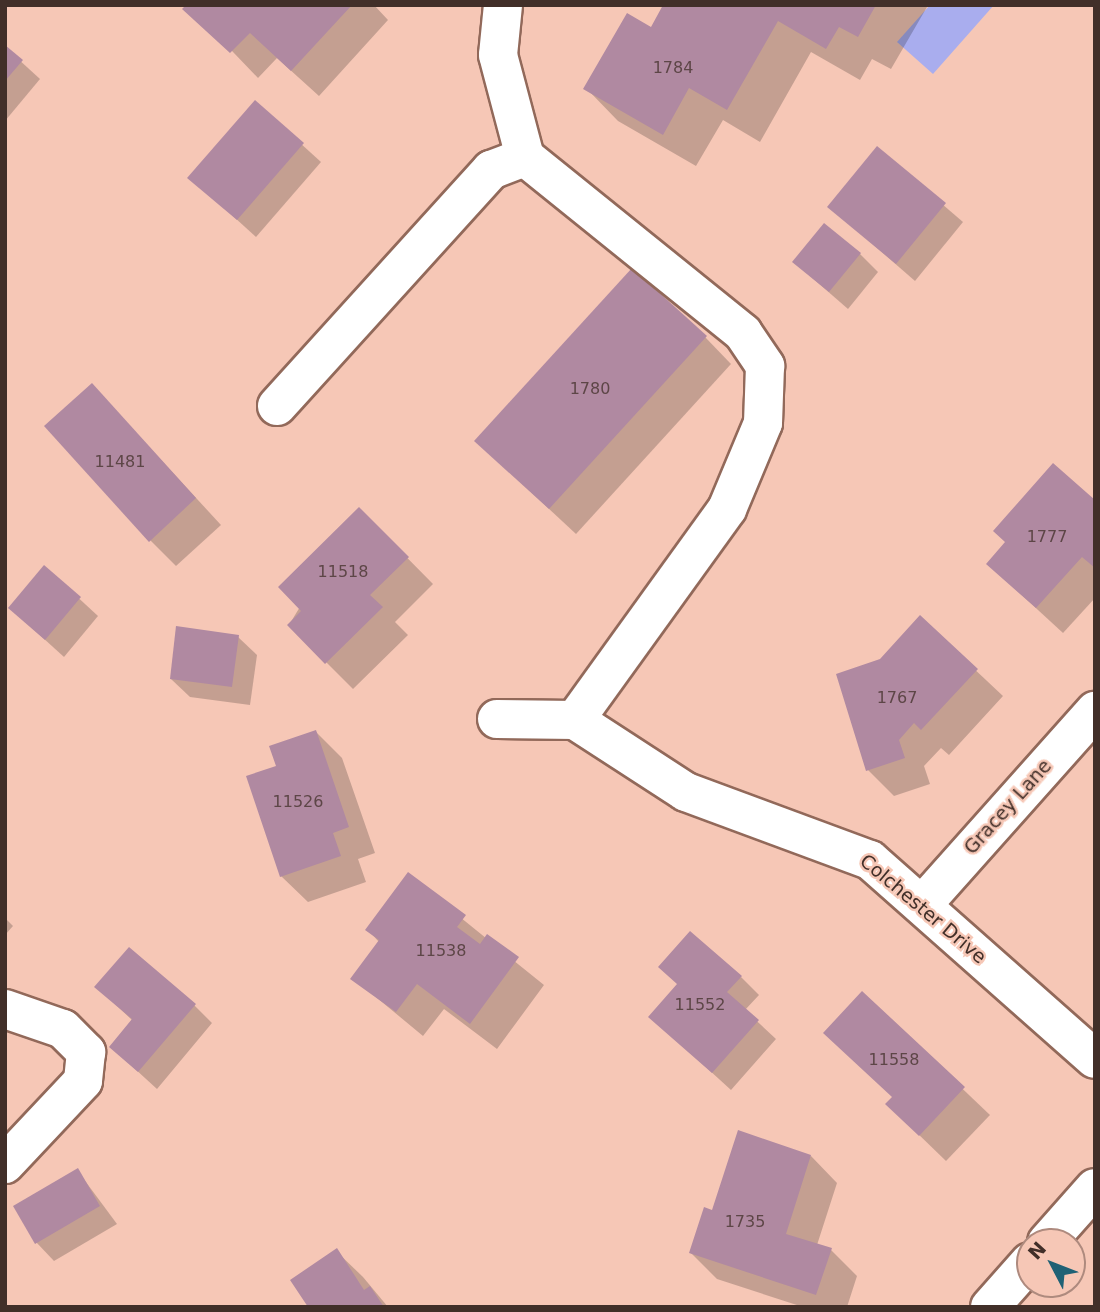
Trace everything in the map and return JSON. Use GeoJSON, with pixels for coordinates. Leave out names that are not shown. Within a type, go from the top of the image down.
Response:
{"type":"FeatureCollection","features":[{"type":"Feature","properties":{"kind":"street"},"geometry":{"type":"LineString","coordinates":[[497,719],[575,720],[727,509],[763,423],[765,366],[743,333],[525,158],[498,55],[503,5]]}},
{"type":"Feature","properties":{"kind":"street"},"geometry":{"type":"LineString","coordinates":[[277,406],[491,170],[525,158]]}},
{"type":"Feature","properties":{"kind":"street","name":"Gracey Lane"},"geometry":{"type":"LineString","coordinates":[[922,904],[1095,710]]}},
{"type":"Feature","properties":{"kind":"street","name":"Colchester Drive"},"geometry":{"type":"LineString","coordinates":[[575,720],[687,792],[870,860],[1095,1059]]}},
{"type":"Feature","properties":{"kind":"street"},"geometry":{"type":"LineString","coordinates":[[5,1009],[63,1030],[86,1052],[83,1081],[5,1164]]}},
{"type":"Feature","properties":{"kind":"street"},"geometry":{"type":"LineString","coordinates":[[1059,1228],[1095,1188]]}},
{"type":"Feature","properties":{"kind":"street"},"geometry":{"type":"LineString","coordinates":[[990,1307],[1016,1278]]}},
{"type":"Feature","properties":{"kind":"water"},"geometry":{"type":"Polygon","coordinates":[[[930,5],[994,5],[933,74],[897,42],[930,5]]]}},
{"type":"Feature","properties":{"kind":"building"},"geometry":{"type":"Polygon","coordinates":[[[186,5],[352,5],[291,71],[250,33],[230,53],[182,9],[186,5]]]}},
{"type":"Feature","properties":{"kind":"building"},"geometry":{"type":"Polygon","coordinates":[[[663,5],[876,5],[858,37],[839,27],[826,49],[778,21],[727,110],[689,88],[663,135],[583,89],[627,13],[651,27],[663,5]]]}},
{"type":"Feature","properties":{"kind":"building"},"geometry":{"type":"Polygon","coordinates":[[[5,45],[23,60],[5,81],[5,45]]]}},
{"type":"Feature","properties":{"kind":"building"},"geometry":{"type":"Polygon","coordinates":[[[255,100],[304,143],[237,220],[187,178],[255,100]]]}},
{"type":"Feature","properties":{"kind":"building"},"geometry":{"type":"Polygon","coordinates":[[[877,146],[946,203],[896,264],[827,207],[877,146]]]}},
{"type":"Feature","properties":{"kind":"building"},"geometry":{"type":"Polygon","coordinates":[[[824,223],[861,253],[829,292],[792,262],[824,223]]]}},
{"type":"Feature","properties":{"kind":"building"},"geometry":{"type":"Polygon","coordinates":[[[632,268],[707,336],[549,509],[474,441],[632,268]]]}},
{"type":"Feature","properties":{"kind":"building"},"geometry":{"type":"Polygon","coordinates":[[[92,383],[196,498],[149,542],[44,426],[92,383]]]}},
{"type":"Feature","properties":{"kind":"building"},"geometry":{"type":"Polygon","coordinates":[[[1053,463],[1095,500],[1095,568],[1082,557],[1036,608],[986,564],[1005,542],[993,531],[1053,463]]]}},
{"type":"Feature","properties":{"kind":"building"},"geometry":{"type":"Polygon","coordinates":[[[359,507],[409,557],[370,595],[383,607],[325,664],[287,625],[301,611],[278,587],[359,507]]]}},
{"type":"Feature","properties":{"kind":"building"},"geometry":{"type":"Polygon","coordinates":[[[44,565],[81,597],[45,640],[8,608],[44,565]]]}},
{"type":"Feature","properties":{"kind":"building"},"geometry":{"type":"Polygon","coordinates":[[[920,615],[978,669],[921,730],[914,723],[899,740],[905,758],[866,771],[836,674],[880,659],[920,615]]]}},
{"type":"Feature","properties":{"kind":"building"},"geometry":{"type":"Polygon","coordinates":[[[176,626],[239,635],[232,687],[170,679],[176,626]]]}},
{"type":"Feature","properties":{"kind":"building"},"geometry":{"type":"Polygon","coordinates":[[[316,730],[349,827],[333,833],[341,856],[280,877],[246,776],[276,766],[269,746],[316,730]]]}},
{"type":"Feature","properties":{"kind":"building"},"geometry":{"type":"Polygon","coordinates":[[[408,872],[466,915],[457,927],[480,944],[487,934],[519,957],[470,1024],[417,984],[396,1012],[350,979],[379,940],[365,930],[408,872]]]}},
{"type":"Feature","properties":{"kind":"building"},"geometry":{"type":"Polygon","coordinates":[[[690,931],[742,976],[727,992],[759,1020],[712,1073],[648,1017],[677,984],[658,967],[690,931]]]}},
{"type":"Feature","properties":{"kind":"building"},"geometry":{"type":"Polygon","coordinates":[[[129,947],[196,1004],[138,1072],[109,1047],[132,1019],[94,987],[129,947]]]}},
{"type":"Feature","properties":{"kind":"building"},"geometry":{"type":"Polygon","coordinates":[[[862,991],[965,1087],[919,1136],[885,1104],[892,1097],[823,1033],[862,991]]]}},
{"type":"Feature","properties":{"kind":"building"},"geometry":{"type":"Polygon","coordinates":[[[738,1130],[811,1155],[786,1234],[832,1248],[816,1295],[689,1253],[704,1207],[712,1210],[738,1130]]]}},
{"type":"Feature","properties":{"kind":"building"},"geometry":{"type":"Polygon","coordinates":[[[78,1168],[100,1206],[35,1244],[13,1206],[78,1168]]]}},
{"type":"Feature","properties":{"kind":"building"},"geometry":{"type":"Polygon","coordinates":[[[337,1248],[364,1290],[370,1286],[384,1307],[308,1307],[290,1280],[337,1248]]]}}]}
